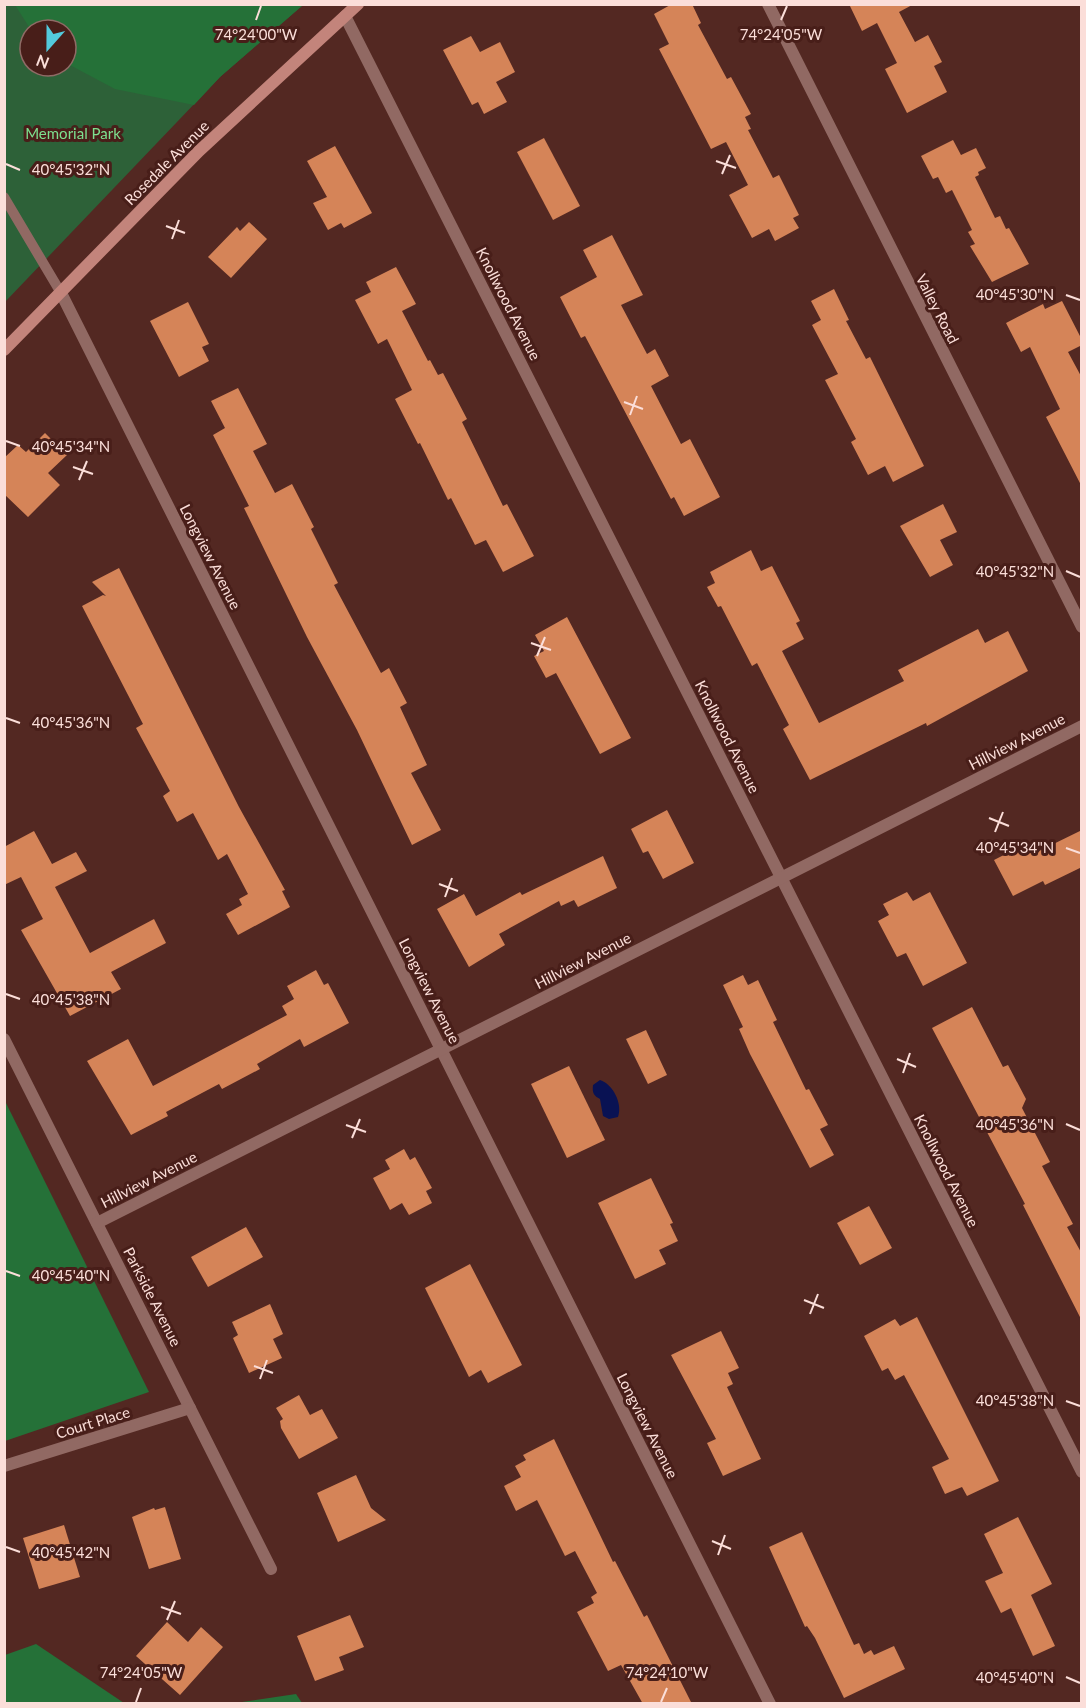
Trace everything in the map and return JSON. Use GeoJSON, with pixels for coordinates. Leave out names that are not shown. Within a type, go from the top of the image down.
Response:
{"type":"FeatureCollection","features":[{"type":"Feature","properties":{"kind":"street","name":"Rosedale Avenue"},"geometry":{"type":"LineString","coordinates":[[4,350],[199,151],[358,4]]}},
{"type":"Feature","properties":{"kind":"street","name":"Valley Road"},"geometry":{"type":"LineString","coordinates":[[768,4],[1082,627]]}},
{"type":"Feature","properties":{"kind":"street","name":"Knollwood Avenue"},"geometry":{"type":"LineString","coordinates":[[345,16],[1082,1472]]}},
{"type":"Feature","properties":{"kind":"street","name":"Longview Avenue"},"geometry":{"type":"LineString","coordinates":[[61,293],[770,1704]]}},
{"type":"Feature","properties":{"kind":"street","name":"Hillview Avenue"},"geometry":{"type":"LineString","coordinates":[[97,1223],[1082,726]]}},
{"type":"Feature","properties":{"kind":"street","name":"Parkside Avenue"},"geometry":{"type":"LineString","coordinates":[[4,1039],[272,1569]]}},
{"type":"Feature","properties":{"kind":"street","name":"Court Place"},"geometry":{"type":"LineString","coordinates":[[4,1466],[190,1408]]}},
{"type":"Feature","properties":{"kind":"lane"},"geometry":{"type":"LineString","coordinates":[[4,197],[61,293]]}},
{"type":"Feature","properties":{"kind":"green space","name":"Memorial Park"},"geometry":{"type":"Polygon","coordinates":[[[4,5],[303,5],[220,77],[5,302],[4,5]]]}},
{"type":"Feature","properties":{"kind":"green space"},"geometry":{"type":"Polygon","coordinates":[[[15,5],[303,5],[220,77],[194,105],[115,89],[78,69],[78,18],[23,18],[15,5]]]}},
{"type":"Feature","properties":{"kind":"green space"},"geometry":{"type":"Polygon","coordinates":[[[5,1101],[149,1392],[4,1441],[5,1101]]]}},
{"type":"Feature","properties":{"kind":"green space"},"geometry":{"type":"Polygon","coordinates":[[[36,1644],[124,1703],[5,1703],[5,1655],[36,1644]]]}},
{"type":"Feature","properties":{"kind":"green space"},"geometry":{"type":"Polygon","coordinates":[[[296,1694],[302,1703],[235,1703],[296,1694]]]}},
{"type":"Feature","properties":{"kind":"shaded area"},"geometry":{"type":"Polygon","coordinates":[[[600,1080],[605,1082],[616,1095],[619,1106],[618,1117],[609,1119],[603,1116],[600,1099],[593,1090],[593,1085],[600,1080]]]}},
{"type":"Feature","properties":{"kind":"building"},"geometry":{"type":"Polygon","coordinates":[[[672,4],[692,4],[701,23],[698,25],[727,79],[731,77],[751,114],[745,117],[751,129],[748,130],[773,178],[779,175],[799,215],[793,218],[799,228],[775,241],[769,229],[752,238],[729,195],[748,185],[726,142],[711,149],[659,49],[669,44],[654,14],[672,4]]]}},
{"type":"Feature","properties":{"kind":"building"},"geometry":{"type":"Polygon","coordinates":[[[849,4],[914,4],[899,12],[915,42],[928,35],[942,62],[934,66],[947,92],[907,113],[885,69],[897,63],[877,23],[862,31],[849,4]]]}},
{"type":"Feature","properties":{"kind":"building"},"geometry":{"type":"Polygon","coordinates":[[[471,36],[480,52],[500,42],[515,72],[496,82],[507,102],[484,114],[478,102],[472,105],[443,50],[471,36]]]}},
{"type":"Feature","properties":{"kind":"building"},"geometry":{"type":"Polygon","coordinates":[[[544,138],[580,206],[553,220],[517,152],[544,138]]]}},
{"type":"Feature","properties":{"kind":"building"},"geometry":{"type":"Polygon","coordinates":[[[953,140],[961,155],[976,148],[986,168],[978,172],[979,175],[975,177],[995,218],[1000,216],[1006,229],[1009,228],[1029,264],[992,282],[970,246],[975,244],[968,232],[972,230],[952,190],[946,193],[938,177],[933,179],[921,156],[953,140]]]}},
{"type":"Feature","properties":{"kind":"building"},"geometry":{"type":"Polygon","coordinates":[[[335,146],[372,213],[344,228],[341,223],[328,230],[313,203],[327,197],[307,161],[335,146]]]}},
{"type":"Feature","properties":{"kind":"building"},"geometry":{"type":"Polygon","coordinates":[[[249,222],[267,239],[231,278],[208,257],[237,227],[240,231],[249,222]]]}},
{"type":"Feature","properties":{"kind":"building"},"geometry":{"type":"Polygon","coordinates":[[[612,235],[643,295],[621,305],[647,354],[655,349],[669,376],[651,386],[681,444],[690,439],[720,497],[684,516],[674,497],[671,499],[585,336],[581,338],[560,297],[597,277],[583,250],[612,235]]]}},
{"type":"Feature","properties":{"kind":"building"},"geometry":{"type":"Polygon","coordinates":[[[396,267],[416,304],[402,311],[428,361],[430,360],[438,375],[443,373],[467,419],[462,422],[503,506],[507,504],[534,556],[503,572],[486,540],[475,545],[451,498],[448,500],[395,399],[412,390],[387,339],[378,344],[355,300],[371,292],[366,282],[396,267]]]}},
{"type":"Feature","properties":{"kind":"building"},"geometry":{"type":"Polygon","coordinates":[[[834,289],[849,320],[846,321],[866,359],[870,357],[924,466],[893,482],[885,466],[868,475],[851,442],[856,439],[825,380],[838,374],[812,325],[821,320],[811,301],[834,289]]]}},
{"type":"Feature","properties":{"kind":"building"},"geometry":{"type":"Polygon","coordinates":[[[1062,301],[1082,340],[1082,345],[1068,352],[1082,378],[1082,487],[1046,417],[1060,409],[1030,347],[1021,352],[1006,323],[1043,304],[1045,309],[1062,301]]]}},
{"type":"Feature","properties":{"kind":"building"},"geometry":{"type":"Polygon","coordinates":[[[188,302],[209,344],[202,347],[209,361],[179,377],[150,321],[188,302]]]}},
{"type":"Feature","properties":{"kind":"building"},"geometry":{"type":"Polygon","coordinates":[[[238,388],[267,444],[253,451],[275,493],[292,484],[314,527],[311,529],[338,583],[334,585],[381,673],[389,668],[407,703],[400,707],[427,765],[411,773],[441,830],[412,845],[357,730],[307,637],[244,508],[249,506],[213,435],[225,428],[211,401],[238,388]]]}},
{"type":"Feature","properties":{"kind":"building"},"geometry":{"type":"Polygon","coordinates":[[[45,433],[67,455],[48,473],[60,485],[28,517],[4,494],[4,458],[18,445],[26,452],[45,433]]]}},
{"type":"Feature","properties":{"kind":"building"},"geometry":{"type":"Polygon","coordinates":[[[943,504],[957,532],[940,540],[953,565],[930,577],[900,526],[943,504]]]}},
{"type":"Feature","properties":{"kind":"building"},"geometry":{"type":"Polygon","coordinates":[[[751,550],[761,571],[772,566],[800,621],[796,623],[804,639],[782,651],[819,723],[904,681],[898,670],[978,629],[985,643],[1008,631],[1028,671],[927,726],[926,723],[810,780],[783,729],[789,725],[757,663],[752,666],[721,606],[718,607],[707,587],[715,583],[710,572],[751,550]]]}},
{"type":"Feature","properties":{"kind":"building"},"geometry":{"type":"Polygon","coordinates":[[[119,568],[239,807],[285,890],[282,891],[290,907],[238,935],[226,914],[242,905],[239,899],[248,894],[227,854],[218,860],[193,813],[177,822],[163,796],[170,791],[136,728],[143,724],[82,606],[103,595],[106,596],[92,582],[119,568]]]}},
{"type":"Feature","properties":{"kind":"building"},"geometry":{"type":"Polygon","coordinates":[[[567,617],[631,738],[600,754],[556,673],[546,678],[534,656],[544,651],[535,635],[567,617]]]}},
{"type":"Feature","properties":{"kind":"building"},"geometry":{"type":"Polygon","coordinates":[[[667,810],[694,863],[663,879],[648,851],[643,853],[631,829],[667,810]]]}},
{"type":"Feature","properties":{"kind":"building"},"geometry":{"type":"Polygon","coordinates":[[[1082,830],[1082,867],[1045,885],[1043,881],[1013,896],[994,860],[1027,843],[1033,854],[1082,830]]]}},
{"type":"Feature","properties":{"kind":"building"},"geometry":{"type":"Polygon","coordinates":[[[34,831],[52,864],[76,852],[87,871],[55,887],[90,953],[154,919],[166,943],[111,972],[121,989],[70,1016],[21,930],[43,919],[21,877],[4,885],[4,847],[34,831]]]}},
{"type":"Feature","properties":{"kind":"building"},"geometry":{"type":"Polygon","coordinates":[[[603,856],[617,888],[578,907],[574,900],[561,906],[559,901],[499,934],[505,945],[469,967],[437,909],[464,894],[476,916],[520,892],[522,895],[603,856]]]}},
{"type":"Feature","properties":{"kind":"building"},"geometry":{"type":"Polygon","coordinates":[[[907,892],[913,901],[930,892],[967,963],[923,986],[906,953],[897,957],[878,921],[889,915],[883,904],[907,892]]]}},
{"type":"Feature","properties":{"kind":"building"},"geometry":{"type":"Polygon","coordinates":[[[316,970],[324,985],[328,983],[349,1023],[304,1047],[300,1039],[257,1064],[260,1069],[222,1089],[219,1084],[166,1112],[168,1116],[131,1135],[87,1061],[128,1039],[153,1086],[287,1015],[282,1006],[294,999],[287,986],[316,970]]]}},
{"type":"Feature","properties":{"kind":"building"},"geometry":{"type":"Polygon","coordinates":[[[743,975],[748,985],[758,980],[777,1020],[773,1022],[806,1090],[809,1089],[828,1125],[820,1129],[834,1155],[810,1168],[750,1054],[739,1029],[743,1027],[723,985],[743,975]]]}},
{"type":"Feature","properties":{"kind":"building"},"geometry":{"type":"Polygon","coordinates":[[[972,1007],[1003,1067],[1008,1065],[1026,1099],[1022,1108],[1050,1162],[1042,1166],[1073,1224],[1067,1227],[1082,1254],[1082,1321],[1023,1205],[1025,1204],[932,1028],[972,1007]]]}},
{"type":"Feature","properties":{"kind":"building"},"geometry":{"type":"Polygon","coordinates":[[[646,1030],[667,1075],[648,1084],[626,1039],[646,1030]]]}},
{"type":"Feature","properties":{"kind":"building"},"geometry":{"type":"Polygon","coordinates":[[[569,1066],[605,1140],[567,1158],[531,1084],[569,1066]]]}},
{"type":"Feature","properties":{"kind":"building"},"geometry":{"type":"Polygon","coordinates":[[[404,1149],[410,1160],[415,1157],[432,1188],[426,1191],[432,1203],[409,1215],[402,1203],[390,1210],[373,1178],[390,1169],[385,1160],[404,1149]]]}},
{"type":"Feature","properties":{"kind":"building"},"geometry":{"type":"Polygon","coordinates":[[[651,1178],[673,1223],[670,1224],[678,1241],[659,1250],[666,1264],[635,1279],[598,1203],[651,1178]]]}},
{"type":"Feature","properties":{"kind":"building"},"geometry":{"type":"Polygon","coordinates":[[[869,1206],[892,1248],[860,1265],[837,1223],[869,1206]]]}},
{"type":"Feature","properties":{"kind":"building"},"geometry":{"type":"Polygon","coordinates":[[[246,1227],[263,1257],[208,1287],[191,1257],[246,1227]]]}},
{"type":"Feature","properties":{"kind":"building"},"geometry":{"type":"Polygon","coordinates":[[[470,1264],[522,1365],[488,1383],[481,1370],[469,1377],[425,1288],[470,1264]]]}},
{"type":"Feature","properties":{"kind":"building"},"geometry":{"type":"Polygon","coordinates":[[[270,1304],[283,1334],[273,1339],[282,1358],[249,1373],[233,1338],[238,1335],[232,1322],[270,1304]]]}},
{"type":"Feature","properties":{"kind":"building"},"geometry":{"type":"Polygon","coordinates":[[[917,1317],[999,1481],[967,1496],[962,1487],[945,1494],[932,1467],[949,1459],[904,1375],[895,1380],[888,1368],[882,1371],[864,1336],[895,1319],[900,1326],[917,1317]]]}},
{"type":"Feature","properties":{"kind":"building"},"geometry":{"type":"Polygon","coordinates":[[[721,1331],[739,1368],[728,1373],[733,1384],[727,1387],[761,1459],[723,1476],[707,1443],[716,1439],[671,1355],[721,1331]]]}},
{"type":"Feature","properties":{"kind":"building"},"geometry":{"type":"Polygon","coordinates":[[[299,1395],[310,1415],[322,1409],[338,1438],[299,1459],[281,1428],[280,1421],[283,1419],[276,1408],[299,1395]]]}},
{"type":"Feature","properties":{"kind":"building"},"geometry":{"type":"Polygon","coordinates":[[[554,1439],[613,1562],[615,1561],[644,1617],[647,1615],[692,1704],[643,1704],[621,1665],[608,1671],[577,1612],[594,1603],[591,1597],[597,1593],[575,1551],[565,1556],[537,1500],[516,1511],[504,1486],[521,1477],[515,1466],[526,1460],[523,1455],[554,1439]]]}},
{"type":"Feature","properties":{"kind":"building"},"geometry":{"type":"Polygon","coordinates":[[[356,1475],[371,1508],[386,1520],[338,1542],[317,1493],[356,1475]]]}},
{"type":"Feature","properties":{"kind":"building"},"geometry":{"type":"Polygon","coordinates":[[[165,1507],[181,1559],[149,1569],[132,1517],[154,1508],[155,1510],[165,1507]]]}},
{"type":"Feature","properties":{"kind":"building"},"geometry":{"type":"Polygon","coordinates":[[[1018,1517],[1052,1584],[1031,1595],[1055,1646],[1033,1656],[1011,1608],[1001,1613],[985,1581],[1003,1573],[984,1534],[1018,1517]]]}},
{"type":"Feature","properties":{"kind":"building"},"geometry":{"type":"Polygon","coordinates":[[[64,1525],[80,1577],[39,1589],[23,1538],[64,1525]]]}},
{"type":"Feature","properties":{"kind":"building"},"geometry":{"type":"Polygon","coordinates":[[[802,1532],[854,1645],[859,1643],[864,1654],[871,1650],[874,1655],[894,1646],[905,1669],[844,1698],[815,1638],[807,1626],[805,1627],[769,1547],[802,1532]]]}},
{"type":"Feature","properties":{"kind":"building"},"geometry":{"type":"Polygon","coordinates":[[[350,1615],[364,1647],[339,1657],[344,1670],[315,1681],[297,1636],[350,1615]]]}},
{"type":"Feature","properties":{"kind":"building"},"geometry":{"type":"Polygon","coordinates":[[[167,1622],[188,1642],[201,1627],[223,1647],[180,1695],[136,1656],[167,1622]]]}}]}
